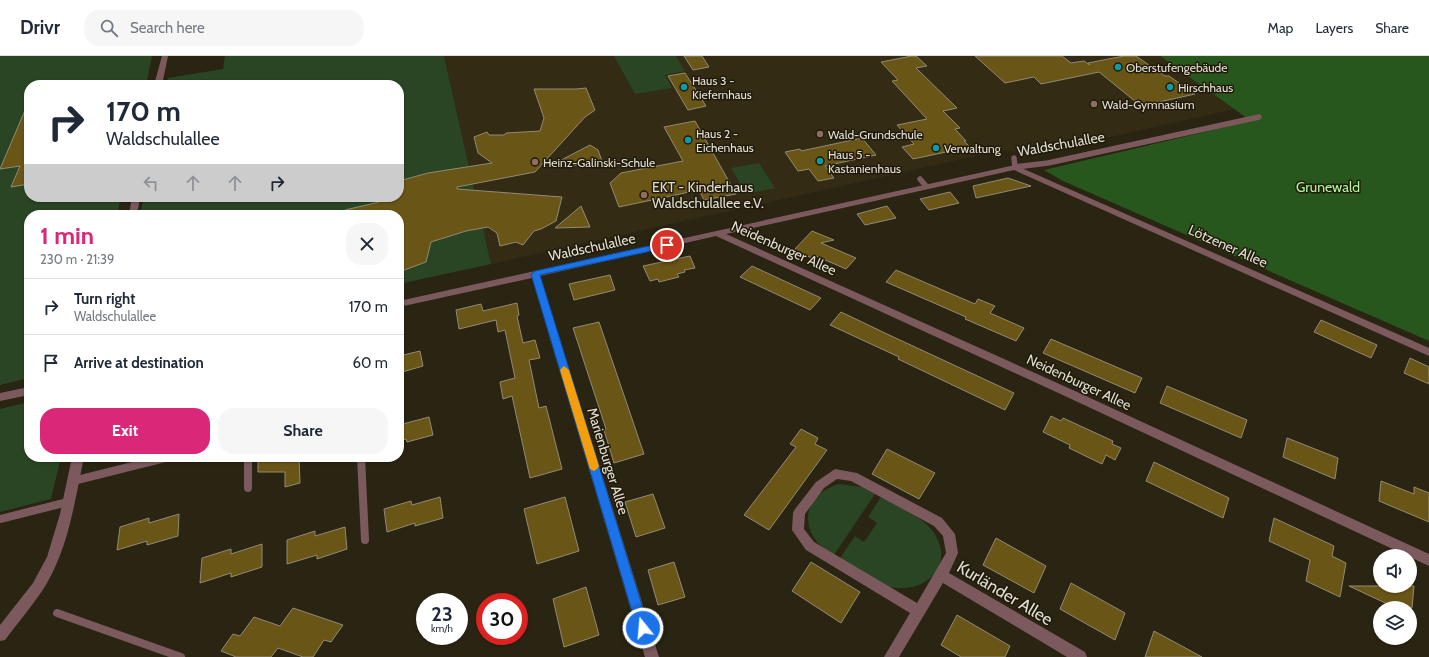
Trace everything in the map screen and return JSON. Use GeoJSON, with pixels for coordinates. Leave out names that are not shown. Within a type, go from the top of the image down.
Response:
{"type":"FeatureCollection","features":[{"type":"Feature","properties":{"kind":"street"},"geometry":{"type":"LineString","coordinates":[[159,80],[164,56]]}},
{"type":"Feature","properties":{"kind":"street","name":"Waldschulallee"},"geometry":{"type":"LineString","coordinates":[[404,303],[716,233],[923,182],[1015,162]]}},
{"type":"Feature","properties":{"kind":"street","name":"Lötzener Allee"},"geometry":{"type":"LineString","coordinates":[[1015,162],[1429,352]]}},
{"type":"Feature","properties":{"kind":"street","name":"Neidenburger Allee"},"geometry":{"type":"LineString","coordinates":[[716,233],[1071,394],[1429,560]]}},
{"type":"Feature","properties":{"kind":"street","name":"Marienburger Allee"},"geometry":{"type":"LineString","coordinates":[[535,274],[652,657]]}},
{"type":"Feature","properties":{"kind":"street"},"geometry":{"type":"LineString","coordinates":[[0,397],[24,392]]}},
{"type":"Feature","properties":{"kind":"street"},"geometry":{"type":"LineString","coordinates":[[0,634],[27,602],[47,570],[59,541],[77,462]]}},
{"type":"Feature","properties":{"kind":"street","name":"Kurländer Allee"},"geometry":{"type":"LineString","coordinates":[[918,611],[810,546],[798,530],[799,513],[820,485],[836,474],[853,476],[938,522],[950,534],[952,552],[941,575],[1080,657]]}},
{"type":"Feature","properties":{"kind":"street"},"geometry":{"type":"LineString","coordinates":[[891,657],[941,575]]}},
{"type":"Feature","properties":{"kind":"lane","name":"Waldschulallee"},"geometry":{"type":"LineString","coordinates":[[1015,162],[1048,163],[1259,117]]}},
{"type":"Feature","properties":{"kind":"lane"},"geometry":{"type":"LineString","coordinates":[[73,481],[149,462]]}},
{"type":"Feature","properties":{"kind":"lane"},"geometry":{"type":"LineString","coordinates":[[248,462],[248,488]]}},
{"type":"Feature","properties":{"kind":"lane"},"geometry":{"type":"LineString","coordinates":[[360,462],[365,540]]}},
{"type":"Feature","properties":{"kind":"lane"},"geometry":{"type":"LineString","coordinates":[[0,519],[68,502]]}},
{"type":"Feature","properties":{"kind":"lane"},"geometry":{"type":"LineString","coordinates":[[58,613],[181,657]]}},
{"type":"Feature","properties":{"kind":"shaded area"},"geometry":{"type":"Polygon","coordinates":[[[444,56],[1160,56],[1235,109],[1035,154],[1003,150],[491,264],[444,56]]]}},
{"type":"Feature","properties":{"kind":"green space"},"geometry":{"type":"Polygon","coordinates":[[[0,56],[152,56],[147,80],[24,80],[24,202],[120,202],[118,210],[24,210],[24,379],[0,385],[0,56]]]}},
{"type":"Feature","properties":{"kind":"green space"},"geometry":{"type":"Polygon","coordinates":[[[225,56],[444,56],[491,264],[404,283],[404,210],[141,210],[143,202],[404,202],[404,80],[167,80],[168,78],[223,69],[225,56]]]}},
{"type":"Feature","properties":{"kind":"green space"},"geometry":{"type":"Polygon","coordinates":[[[614,56],[676,56],[685,71],[665,75],[672,88],[635,94],[614,56]]]}},
{"type":"Feature","properties":{"kind":"green space","name":"Grunewald"},"geometry":{"type":"Polygon","coordinates":[[[1160,56],[1429,56],[1429,341],[1063,181],[1044,170],[1251,121],[1160,56]]]}},
{"type":"Feature","properties":{"kind":"green space"},"geometry":{"type":"Polygon","coordinates":[[[759,163],[775,188],[746,194],[731,168],[759,163]]]}},
{"type":"Feature","properties":{"kind":"green space"},"geometry":{"type":"Polygon","coordinates":[[[24,403],[24,462],[60,462],[51,499],[0,512],[0,409],[24,403]]]}},
{"type":"Feature","properties":{"kind":"green space"},"geometry":{"type":"Polygon","coordinates":[[[840,484],[862,487],[875,494],[834,555],[821,546],[815,539],[810,530],[808,521],[811,504],[816,497],[831,487],[840,484]]]}},
{"type":"Feature","properties":{"kind":"green space"},"geometry":{"type":"Polygon","coordinates":[[[881,497],[927,524],[939,542],[941,555],[939,566],[933,576],[923,583],[911,587],[898,588],[883,585],[840,558],[855,536],[864,542],[877,523],[868,517],[881,497]]]}},
{"type":"Feature","properties":{"kind":"building"},"geometry":{"type":"Polygon","coordinates":[[[684,56],[702,56],[709,67],[693,70],[684,56]]]}},
{"type":"Feature","properties":{"kind":"building"},"geometry":{"type":"Polygon","coordinates":[[[916,56],[927,66],[916,68],[957,108],[943,111],[960,128],[955,129],[970,147],[913,159],[902,147],[914,144],[897,125],[927,119],[892,81],[898,80],[881,62],[916,56]]]}},
{"type":"Feature","properties":{"kind":"building"},"geometry":{"type":"Polygon","coordinates":[[[975,56],[1062,56],[1071,63],[1084,61],[1090,65],[1088,63],[1124,56],[1136,56],[1195,94],[1141,106],[1099,72],[1041,84],[1034,77],[1005,83],[975,56]]]}},
{"type":"Feature","properties":{"kind":"building","name":"Haus 3 - Kiefernhaus"},"geometry":{"type":"Polygon","coordinates":[[[685,73],[706,106],[688,110],[668,76],[685,73]]]}},
{"type":"Feature","properties":{"kind":"building"},"geometry":{"type":"Polygon","coordinates":[[[586,88],[595,110],[585,117],[535,172],[457,187],[457,189],[562,197],[556,221],[534,231],[523,245],[516,242],[500,246],[497,233],[488,227],[466,231],[431,242],[426,262],[404,270],[404,210],[345,210],[379,202],[404,202],[404,180],[428,173],[492,163],[478,153],[474,137],[487,132],[489,135],[504,135],[506,133],[540,131],[544,118],[534,89],[586,88]]]}},
{"type":"Feature","properties":{"kind":"building"},"geometry":{"type":"Polygon","coordinates":[[[24,113],[24,185],[11,187],[20,166],[0,169],[24,113]]]}},
{"type":"Feature","properties":{"kind":"building"},"geometry":{"type":"Polygon","coordinates":[[[695,121],[736,194],[704,200],[699,190],[619,207],[610,183],[621,173],[683,161],[664,127],[695,121]]]}},
{"type":"Feature","properties":{"kind":"building","name":"Haus 5 - Kastanienhaus"},"geometry":{"type":"Polygon","coordinates":[[[862,138],[876,155],[825,166],[834,178],[818,181],[809,169],[798,171],[785,152],[800,149],[801,151],[862,138]]]}},
{"type":"Feature","properties":{"kind":"building"},"geometry":{"type":"Polygon","coordinates":[[[590,145],[598,150],[603,164],[548,167],[590,145]]]}},
{"type":"Feature","properties":{"kind":"building"},"geometry":{"type":"Polygon","coordinates":[[[1008,178],[1031,186],[976,198],[973,186],[1008,178]]]}},
{"type":"Feature","properties":{"kind":"building"},"geometry":{"type":"Polygon","coordinates":[[[950,192],[959,203],[929,210],[920,199],[950,192]]]}},
{"type":"Feature","properties":{"kind":"building"},"geometry":{"type":"Polygon","coordinates":[[[581,206],[590,227],[555,228],[581,206]]]}},
{"type":"Feature","properties":{"kind":"building"},"geometry":{"type":"Polygon","coordinates":[[[887,206],[896,218],[865,225],[857,214],[887,206]]]}},
{"type":"Feature","properties":{"kind":"building"},"geometry":{"type":"Polygon","coordinates":[[[812,231],[834,240],[821,243],[856,258],[846,269],[816,256],[814,259],[794,250],[812,231]]]}},
{"type":"Feature","properties":{"kind":"building"},"geometry":{"type":"Polygon","coordinates":[[[690,256],[695,268],[684,270],[685,272],[677,274],[679,277],[659,282],[658,279],[650,281],[643,266],[690,256]]]}},
{"type":"Feature","properties":{"kind":"building"},"geometry":{"type":"Polygon","coordinates":[[[752,266],[821,298],[810,310],[740,277],[752,266]]]}},
{"type":"Feature","properties":{"kind":"building"},"geometry":{"type":"Polygon","coordinates":[[[896,270],[975,304],[978,299],[995,306],[990,313],[1024,328],[1016,341],[965,319],[966,317],[886,282],[896,270]]]}},
{"type":"Feature","properties":{"kind":"building"},"geometry":{"type":"Polygon","coordinates":[[[610,275],[615,290],[574,300],[569,284],[610,275]]]}},
{"type":"Feature","properties":{"kind":"building"},"geometry":{"type":"Polygon","coordinates":[[[517,303],[519,315],[517,316],[523,343],[535,340],[540,358],[529,360],[539,408],[546,406],[562,469],[530,478],[512,396],[503,399],[500,382],[515,378],[505,330],[498,332],[496,320],[459,329],[456,310],[481,304],[483,311],[517,303]]]}},
{"type":"Feature","properties":{"kind":"building"},"geometry":{"type":"Polygon","coordinates":[[[841,312],[1014,393],[1005,410],[898,359],[899,357],[830,325],[841,312]]]}},
{"type":"Feature","properties":{"kind":"building"},"geometry":{"type":"Polygon","coordinates":[[[1321,320],[1377,345],[1371,358],[1314,332],[1321,320]]]}},
{"type":"Feature","properties":{"kind":"building"},"geometry":{"type":"Polygon","coordinates":[[[599,322],[644,454],[614,463],[604,430],[606,429],[573,328],[599,322]]]}},
{"type":"Feature","properties":{"kind":"building"},"geometry":{"type":"Polygon","coordinates":[[[1051,339],[1142,378],[1135,393],[1043,353],[1051,339]]]}},
{"type":"Feature","properties":{"kind":"building"},"geometry":{"type":"Polygon","coordinates":[[[420,351],[423,366],[404,372],[404,355],[420,351]]]}},
{"type":"Feature","properties":{"kind":"building"},"geometry":{"type":"Polygon","coordinates":[[[1410,358],[1429,367],[1429,384],[1404,373],[1410,358]]]}},
{"type":"Feature","properties":{"kind":"building"},"geometry":{"type":"Polygon","coordinates":[[[1167,386],[1247,420],[1241,438],[1160,403],[1167,386]]]}},
{"type":"Feature","properties":{"kind":"building"},"geometry":{"type":"Polygon","coordinates":[[[1051,416],[1061,421],[1063,418],[1113,441],[1112,444],[1121,448],[1115,460],[1106,455],[1102,464],[1069,448],[1070,445],[1043,432],[1051,416]]]}},
{"type":"Feature","properties":{"kind":"building"},"geometry":{"type":"Polygon","coordinates":[[[429,417],[433,435],[407,442],[406,439],[404,440],[404,424],[429,417]]]}},
{"type":"Feature","properties":{"kind":"building"},"geometry":{"type":"Polygon","coordinates":[[[801,429],[818,438],[815,444],[827,450],[769,530],[744,515],[796,447],[790,444],[801,429]]]}},
{"type":"Feature","properties":{"kind":"building"},"geometry":{"type":"Polygon","coordinates":[[[1287,438],[1338,458],[1335,479],[1283,457],[1287,438]]]}},
{"type":"Feature","properties":{"kind":"building"},"geometry":{"type":"Polygon","coordinates":[[[887,449],[935,473],[919,499],[872,474],[887,449]]]}},
{"type":"Feature","properties":{"kind":"building"},"geometry":{"type":"Polygon","coordinates":[[[258,462],[299,462],[300,483],[285,487],[285,472],[258,472],[258,462]]]}},
{"type":"Feature","properties":{"kind":"building"},"geometry":{"type":"Polygon","coordinates":[[[1154,462],[1229,498],[1223,518],[1146,481],[1154,462]]]}},
{"type":"Feature","properties":{"kind":"building"},"geometry":{"type":"Polygon","coordinates":[[[1381,481],[1414,494],[1414,487],[1429,493],[1429,522],[1379,501],[1381,481]]]}},
{"type":"Feature","properties":{"kind":"building"},"geometry":{"type":"Polygon","coordinates":[[[653,494],[665,528],[636,537],[625,502],[653,494]]]}},
{"type":"Feature","properties":{"kind":"building"},"geometry":{"type":"Polygon","coordinates":[[[440,497],[443,518],[415,526],[415,523],[387,532],[384,509],[411,501],[412,505],[440,497]]]}},
{"type":"Feature","properties":{"kind":"building"},"geometry":{"type":"Polygon","coordinates":[[[565,497],[579,551],[537,564],[524,509],[565,497]]]}},
{"type":"Feature","properties":{"kind":"building"},"geometry":{"type":"Polygon","coordinates":[[[179,514],[178,536],[147,545],[147,541],[117,550],[120,527],[149,518],[149,523],[179,514]]]}},
{"type":"Feature","properties":{"kind":"building"},"geometry":{"type":"Polygon","coordinates":[[[1274,518],[1334,546],[1332,556],[1346,563],[1340,597],[1306,581],[1310,560],[1269,541],[1274,518]]]}},
{"type":"Feature","properties":{"kind":"building"},"geometry":{"type":"Polygon","coordinates":[[[345,527],[347,549],[317,559],[317,555],[287,564],[287,540],[315,531],[315,536],[345,527]]]}},
{"type":"Feature","properties":{"kind":"building"},"geometry":{"type":"Polygon","coordinates":[[[996,538],[1046,566],[1034,593],[983,565],[996,538]]]}},
{"type":"Feature","properties":{"kind":"building"},"geometry":{"type":"Polygon","coordinates":[[[262,544],[262,567],[231,577],[231,573],[200,583],[202,558],[231,549],[231,554],[262,544]]]}},
{"type":"Feature","properties":{"kind":"building"},"geometry":{"type":"Polygon","coordinates":[[[674,562],[685,597],[658,605],[648,570],[674,562]]]}},
{"type":"Feature","properties":{"kind":"building"},"geometry":{"type":"Polygon","coordinates":[[[811,562],[860,592],[841,623],[792,591],[811,562]]]}},
{"type":"Feature","properties":{"kind":"building"},"geometry":{"type":"Polygon","coordinates":[[[1071,583],[1125,613],[1115,640],[1060,609],[1071,583]]]}},
{"type":"Feature","properties":{"kind":"building"},"geometry":{"type":"Polygon","coordinates":[[[1349,586],[1373,586],[1373,593],[1413,593],[1413,601],[1381,601],[1349,586]]]}},
{"type":"Feature","properties":{"kind":"building"},"geometry":{"type":"Polygon","coordinates":[[[586,587],[599,635],[564,647],[553,599],[586,587]]]}},
{"type":"Feature","properties":{"kind":"building"},"geometry":{"type":"Polygon","coordinates":[[[293,608],[343,625],[331,642],[324,640],[313,657],[303,657],[278,648],[271,657],[236,657],[221,651],[233,634],[240,636],[254,617],[280,626],[293,608]]]}},
{"type":"Feature","properties":{"kind":"building"},"geometry":{"type":"Polygon","coordinates":[[[957,615],[1010,646],[1005,657],[961,657],[941,645],[957,615]]]}},
{"type":"Feature","properties":{"kind":"building"},"geometry":{"type":"Polygon","coordinates":[[[1154,631],[1202,657],[1145,657],[1154,631]]]}},
{"type":"Feature","properties":{"kind":"slow traffic"},"geometry":{"type":"LineString","coordinates":[[564,370],[594,466]]}},
{"type":"Feature","properties":{"kind":"place","name":"Oberstufengebäude"},"geometry":{"type":"Point","coordinates":[1118,67]}},
{"type":"Feature","properties":{"kind":"place","name":"Haus 3 - Kiefernhaus"},"geometry":{"type":"Point","coordinates":[684,87]}},
{"type":"Feature","properties":{"kind":"place","name":"Hirschhaus"},"geometry":{"type":"Point","coordinates":[1170,87]}},
{"type":"Feature","properties":{"kind":"place","name":"Wald-Gymnasium"},"geometry":{"type":"Point","coordinates":[1094,104]}},
{"type":"Feature","properties":{"kind":"place","name":"Wald-Grundschule"},"geometry":{"type":"Point","coordinates":[820,134]}},
{"type":"Feature","properties":{"kind":"place","name":"Haus 2 - Eichenhaus"},"geometry":{"type":"Point","coordinates":[688,140]}},
{"type":"Feature","properties":{"kind":"place","name":"Verwaltung"},"geometry":{"type":"Point","coordinates":[936,148]}},
{"type":"Feature","properties":{"kind":"place","name":"Haus 5 - Kastanienhaus"},"geometry":{"type":"Point","coordinates":[820,161]}},
{"type":"Feature","properties":{"kind":"place","name":"Heinz-Galinski-Schule"},"geometry":{"type":"Point","coordinates":[535,162]}},
{"type":"Feature","properties":{"kind":"place","name":"EKT - Kinderhaus Waldschulallee e.V."},"geometry":{"type":"Point","coordinates":[644,195]}},
{"type":"Feature","properties":{"kind":"route"},"geometry":{"type":"LineString","coordinates":[[643,628],[535,274],[667,245]]}}]}
